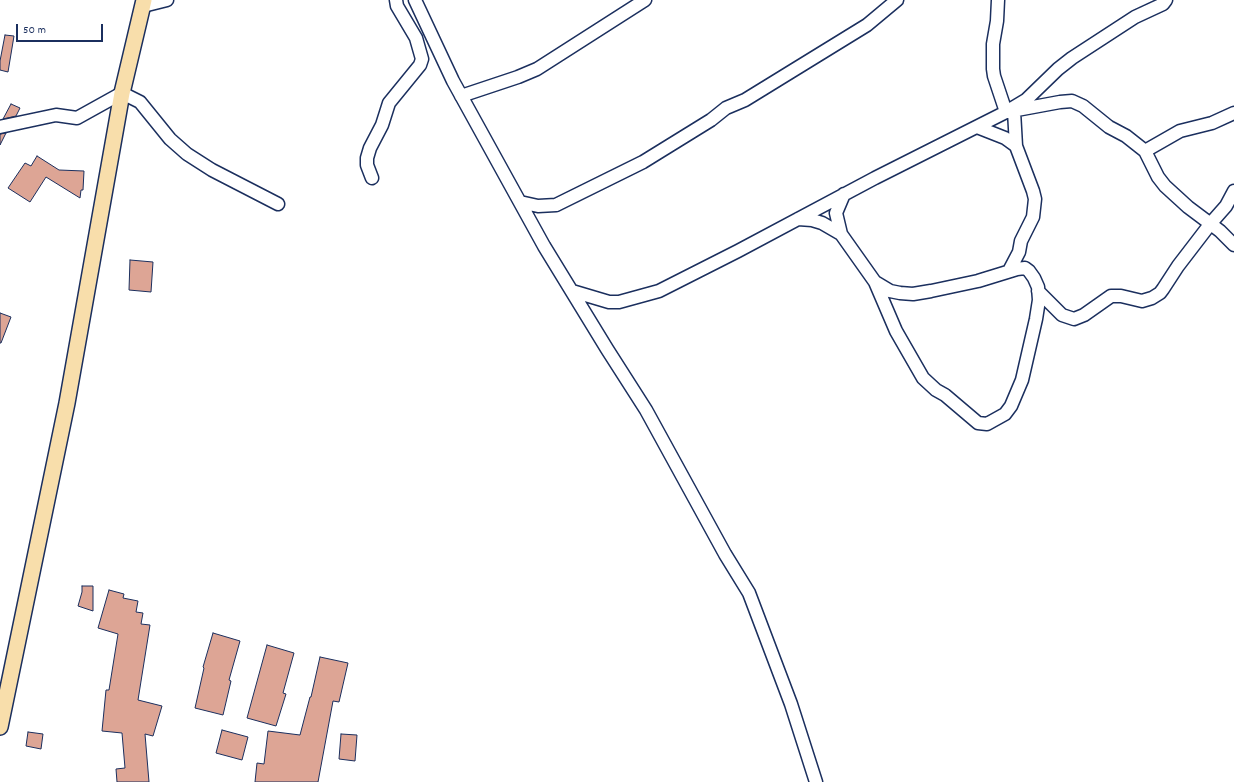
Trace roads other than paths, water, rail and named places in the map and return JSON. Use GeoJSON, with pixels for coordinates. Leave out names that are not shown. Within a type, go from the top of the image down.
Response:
{"type":"FeatureCollection","features":[{"type":"Feature","properties":{"kind":"main road"},"geometry":{"type":"LineString","coordinates":[[0,727],[4,690],[66,403],[122,93],[143,3]]}},
{"type":"Feature","properties":{"kind":"street"},"geometry":{"type":"LineString","coordinates":[[143,3],[167,0]]}},
{"type":"Feature","properties":{"kind":"street"},"geometry":{"type":"LineString","coordinates":[[372,178],[367,165],[367,158],[370,148],[382,125],[389,103],[420,66],[422,59],[416,38],[397,6],[396,0]]}},
{"type":"Feature","properties":{"kind":"street"},"geometry":{"type":"LineString","coordinates":[[414,0],[461,96],[544,246],[646,410],[725,554],[749,593],[791,704],[816,782]]}},
{"type":"Feature","properties":{"kind":"street"},"geometry":{"type":"LineString","coordinates":[[461,96],[537,69],[645,0]]}},
{"type":"Feature","properties":{"kind":"street"},"geometry":{"type":"LineString","coordinates":[[520,202],[538,206],[556,205],[643,162],[711,120],[726,108],[746,100],[867,25],[897,0]]}},
{"type":"Feature","properties":{"kind":"street"},"geometry":{"type":"LineString","coordinates":[[998,0],[997,21],[993,44],[994,76],[1010,112],[1016,146],[1035,199],[1033,217],[1021,241],[1019,252],[1009,271]]}},
{"type":"Feature","properties":{"kind":"street"},"geometry":{"type":"LineString","coordinates":[[572,292],[609,302],[619,302],[659,291],[738,251],[844,194],[1010,112],[1026,100],[1058,69],[1072,58],[1135,17],[1163,4],[1166,0]]}},
{"type":"Feature","properties":{"kind":"street"},"geometry":{"type":"LineString","coordinates":[[0,127],[56,115],[77,118],[122,93],[140,102],[170,139],[187,154],[225,177],[278,204]]}},
{"type":"Feature","properties":{"kind":"street"},"geometry":{"type":"LineString","coordinates":[[1010,112],[1060,102],[1072,101],[1082,106],[1109,127],[1126,136],[1145,150],[1165,186],[1211,223],[1234,245]]}},
{"type":"Feature","properties":{"kind":"street"},"geometry":{"type":"LineString","coordinates":[[1145,150],[1180,131],[1212,123],[1234,112]]}},
{"type":"Feature","properties":{"kind":"street"},"geometry":{"type":"LineString","coordinates":[[977,127],[1005,138],[1016,146]]}},
{"type":"Feature","properties":{"kind":"street"},"geometry":{"type":"LineString","coordinates":[[1038,291],[1062,314],[1074,319],[1084,315],[1111,296],[1121,296],[1142,301],[1152,298],[1160,293],[1178,266],[1226,206],[1234,191]]}},
{"type":"Feature","properties":{"kind":"street"},"geometry":{"type":"LineString","coordinates":[[844,194],[836,212],[841,234],[875,282],[896,331],[923,378],[978,423],[987,424],[1005,414],[1011,406],[1022,380],[1039,300],[1034,278],[1025,268],[1019,252]]}},
{"type":"Feature","properties":{"kind":"street"},"geometry":{"type":"LineString","coordinates":[[797,219],[812,220],[822,223],[841,234]]}},
{"type":"Feature","properties":{"kind":"street"},"geometry":{"type":"LineString","coordinates":[[875,282],[890,291],[913,294],[955,287],[1009,271],[1025,268]]}}]}
